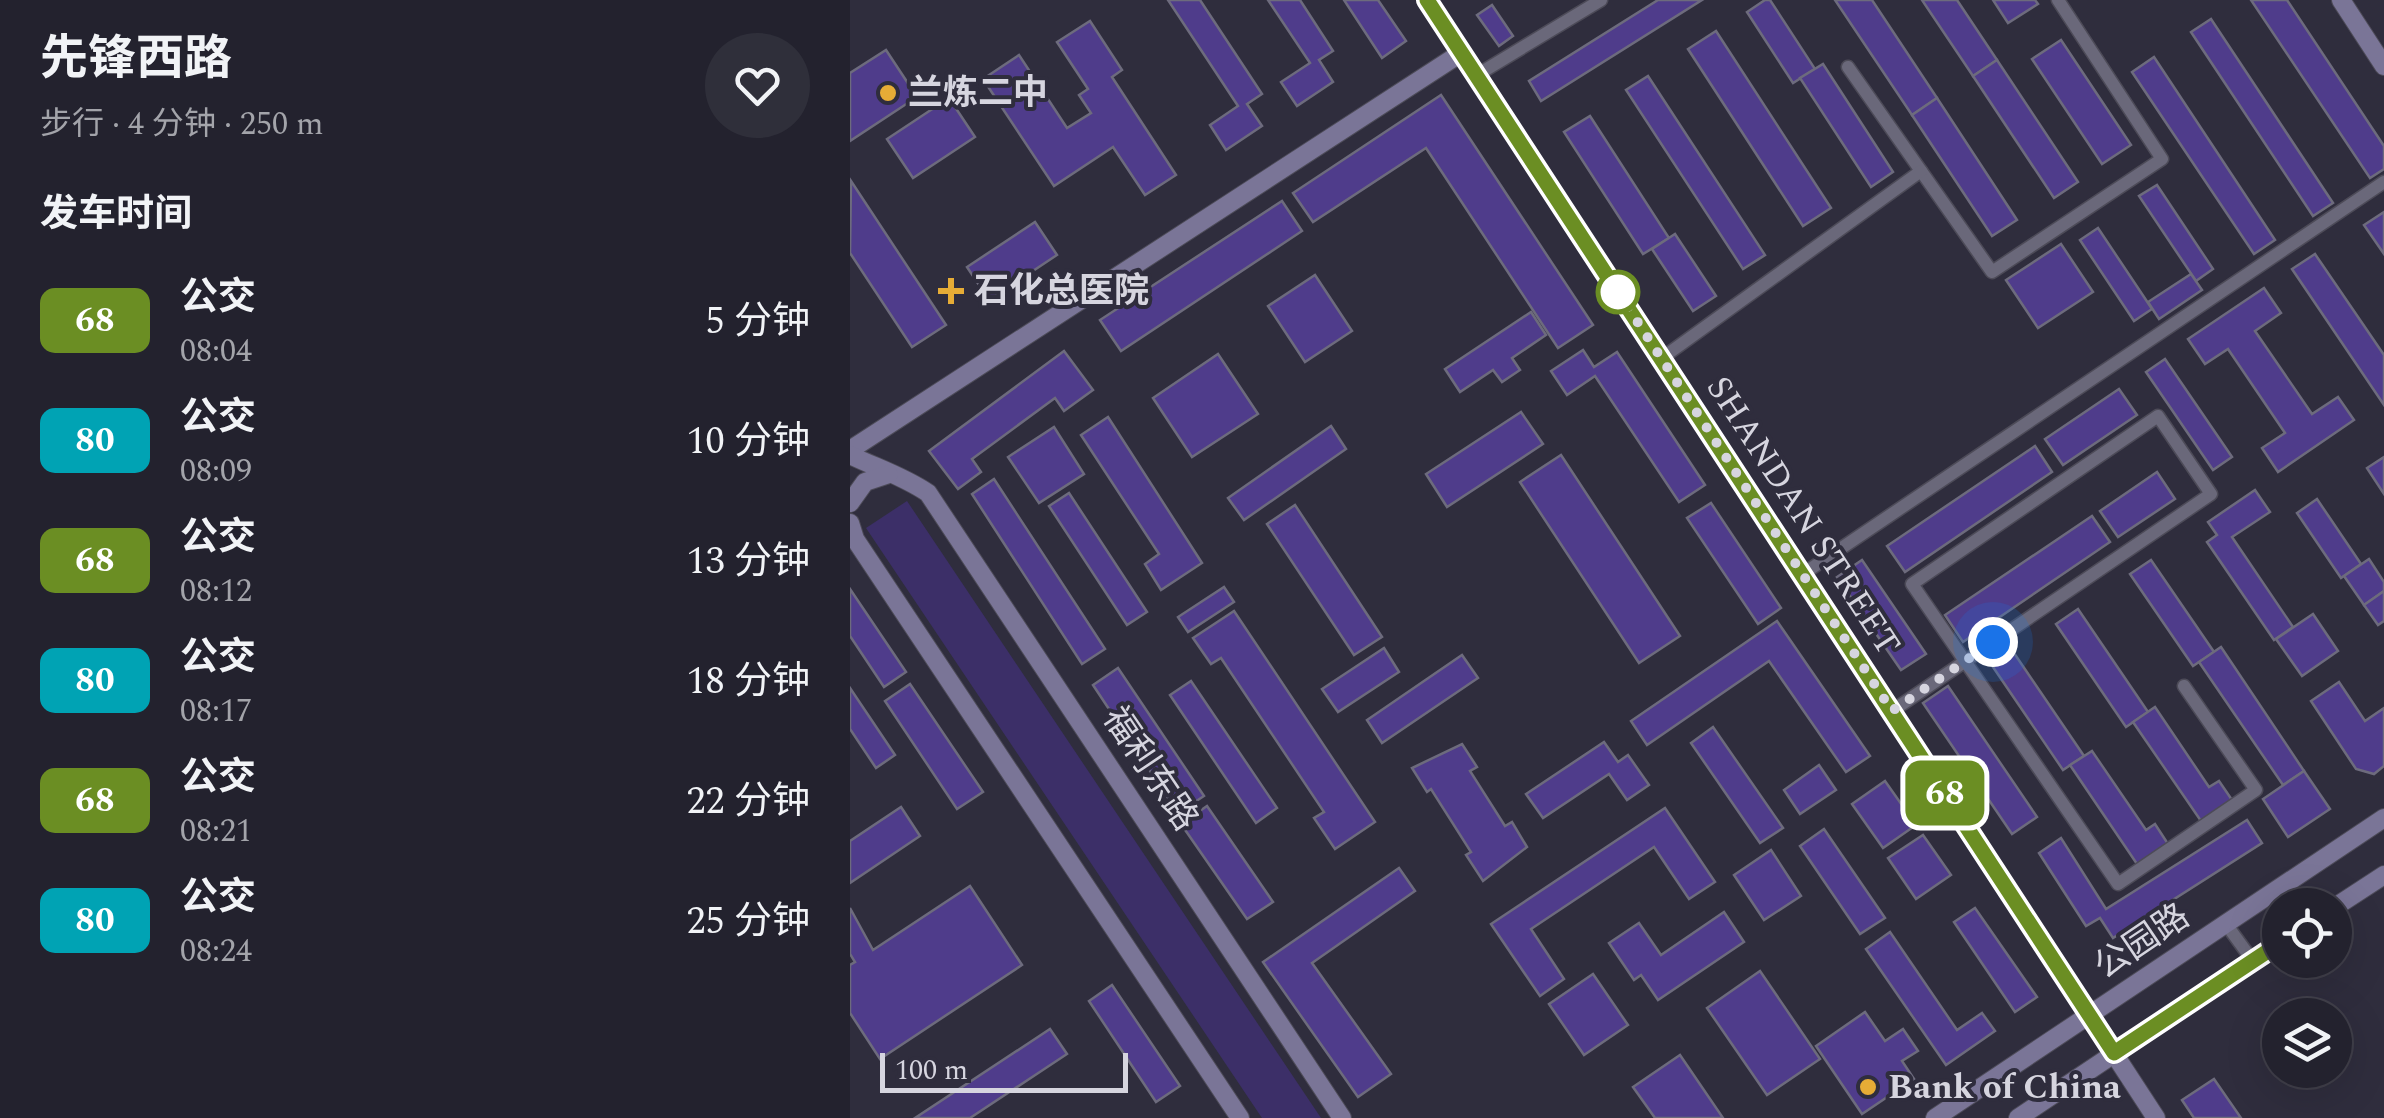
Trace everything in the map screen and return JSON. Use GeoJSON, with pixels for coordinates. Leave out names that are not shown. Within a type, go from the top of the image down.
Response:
{"type":"FeatureCollection","features":[{"type":"Feature","properties":{"kind":"street","name":"SHANDAN STREET"},"geometry":{"type":"LineString","coordinates":[[1427,0],[2156,1118]]}},
{"type":"Feature","properties":{"kind":"street"},"geometry":{"type":"LineString","coordinates":[[1477,75],[1600,0]]}},
{"type":"Feature","properties":{"kind":"street"},"geometry":{"type":"LineString","coordinates":[[1848,67],[1992,272],[2162,160],[2058,0]]}},
{"type":"Feature","properties":{"kind":"street"},"geometry":{"type":"LineString","coordinates":[[2341,0],[2384,66]]}},
{"type":"Feature","properties":{"kind":"street"},"geometry":{"type":"LineString","coordinates":[[850,453],[1462,52]]}},
{"type":"Feature","properties":{"kind":"street"},"geometry":{"type":"LineString","coordinates":[[1662,358],[1921,171]]}},
{"type":"Feature","properties":{"kind":"street"},"geometry":{"type":"LineString","coordinates":[[1803,574],[2384,182]]}},
{"type":"Feature","properties":{"kind":"street"},"geometry":{"type":"LineString","coordinates":[[1892,711],[1966,661],[2211,494],[2158,416],[1912,584],[1966,661],[2118,884],[2256,790],[2184,686]]}},
{"type":"Feature","properties":{"kind":"street","name":"福利东路"},"geometry":{"type":"LineString","coordinates":[[850,453],[889,474],[902,475],[928,493],[1342,1118]]}},
{"type":"Feature","properties":{"kind":"street"},"geometry":{"type":"LineString","coordinates":[[850,503],[864,482],[889,474]]}},
{"type":"Feature","properties":{"kind":"street"},"geometry":{"type":"LineString","coordinates":[[850,523],[856,539],[1240,1118]]}},
{"type":"Feature","properties":{"kind":"street","name":"公园路"},"geometry":{"type":"LineString","coordinates":[[1935,1118],[2384,818]]}},
{"type":"Feature","properties":{"kind":"street"},"geometry":{"type":"LineString","coordinates":[[2352,896],[2384,875]]}},
{"type":"Feature","properties":{"kind":"street"},"geometry":{"type":"LineString","coordinates":[[2226,924],[2253,961]]}},
{"type":"Feature","properties":{"kind":"street"},"geometry":{"type":"LineString","coordinates":[[2018,1118],[2262,955]]}},
{"type":"Feature","properties":{"kind":"shaded area"},"geometry":{"type":"Polygon","coordinates":[[[907,501],[1321,1118],[1262,1118],[866,528],[907,501]]]}},
{"type":"Feature","properties":{"kind":"building"},"geometry":{"type":"Polygon","coordinates":[[[1168,0],[1200,0],[1262,94],[1247,104],[1262,126],[1226,150],[1210,125],[1238,106],[1168,0]]]}},
{"type":"Feature","properties":{"kind":"building"},"geometry":{"type":"Polygon","coordinates":[[[1268,0],[1300,0],[1333,51],[1319,60],[1333,82],[1297,106],[1281,82],[1310,63],[1268,0]]]}},
{"type":"Feature","properties":{"kind":"building"},"geometry":{"type":"Polygon","coordinates":[[[1344,0],[1378,0],[1406,41],[1382,58],[1344,0]]]}},
{"type":"Feature","properties":{"kind":"building"},"geometry":{"type":"Polygon","coordinates":[[[1658,0],[1702,0],[1541,101],[1529,81],[1658,0]]]}},
{"type":"Feature","properties":{"kind":"building"},"geometry":{"type":"Polygon","coordinates":[[[1770,0],[1815,69],[1793,83],[1747,12],[1770,0]]]}},
{"type":"Feature","properties":{"kind":"building"},"geometry":{"type":"Polygon","coordinates":[[[1835,0],[1872,0],[1937,98],[1912,115],[1835,0]]]}},
{"type":"Feature","properties":{"kind":"building"},"geometry":{"type":"Polygon","coordinates":[[[1922,0],[1957,0],[1997,60],[1973,76],[1922,0]]]}},
{"type":"Feature","properties":{"kind":"building"},"geometry":{"type":"Polygon","coordinates":[[[1993,0],[2035,0],[2038,4],[2008,23],[1993,0]]]}},
{"type":"Feature","properties":{"kind":"building"},"geometry":{"type":"Polygon","coordinates":[[[2251,0],[2287,0],[2384,146],[2384,169],[2370,178],[2251,0]]]}},
{"type":"Feature","properties":{"kind":"building"},"geometry":{"type":"Polygon","coordinates":[[[1492,5],[1513,36],[1499,46],[1477,15],[1492,5]]]}},
{"type":"Feature","properties":{"kind":"building"},"geometry":{"type":"Polygon","coordinates":[[[2211,19],[2333,203],[2313,216],[2191,32],[2211,19]]]}},
{"type":"Feature","properties":{"kind":"building"},"geometry":{"type":"Polygon","coordinates":[[[1090,21],[1122,70],[1112,77],[1176,175],[1145,195],[1113,147],[1054,186],[983,79],[1019,55],[1067,128],[1091,113],[1079,95],[1088,89],[1057,42],[1090,21]]]}},
{"type":"Feature","properties":{"kind":"building"},"geometry":{"type":"Polygon","coordinates":[[[1716,31],[1831,208],[1803,226],[1688,49],[1716,31]]]}},
{"type":"Feature","properties":{"kind":"building"},"geometry":{"type":"Polygon","coordinates":[[[2061,40],[2131,145],[2102,164],[2032,59],[2061,40]]]}},
{"type":"Feature","properties":{"kind":"building"},"geometry":{"type":"Polygon","coordinates":[[[886,50],[917,97],[850,141],[850,73],[886,50]]]}},
{"type":"Feature","properties":{"kind":"building"},"geometry":{"type":"Polygon","coordinates":[[[2154,57],[2275,240],[2254,254],[2132,72],[2154,57]]]}},
{"type":"Feature","properties":{"kind":"building"},"geometry":{"type":"Polygon","coordinates":[[[1997,60],[2078,182],[2054,198],[1973,76],[1997,60]]]}},
{"type":"Feature","properties":{"kind":"building"},"geometry":{"type":"Polygon","coordinates":[[[1823,64],[1893,172],[1871,187],[1800,78],[1823,64]]]}},
{"type":"Feature","properties":{"kind":"building"},"geometry":{"type":"Polygon","coordinates":[[[1648,76],[1765,255],[1743,269],[1626,90],[1648,76]]]}},
{"type":"Feature","properties":{"kind":"building"},"geometry":{"type":"Polygon","coordinates":[[[1441,95],[1593,325],[1558,348],[1426,148],[1313,222],[1293,193],[1441,95]]]}},
{"type":"Feature","properties":{"kind":"building"},"geometry":{"type":"Polygon","coordinates":[[[949,98],[975,137],[913,178],[887,139],[949,98]]]}},
{"type":"Feature","properties":{"kind":"building"},"geometry":{"type":"Polygon","coordinates":[[[1937,98],[2017,220],[1992,236],[1912,115],[1937,98]]]}},
{"type":"Feature","properties":{"kind":"building"},"geometry":{"type":"Polygon","coordinates":[[[1590,116],[1669,238],[1643,254],[1564,132],[1590,116]]]}},
{"type":"Feature","properties":{"kind":"building"},"geometry":{"type":"Polygon","coordinates":[[[851,181],[946,325],[912,347],[850,253],[851,181]]]}},
{"type":"Feature","properties":{"kind":"building"},"geometry":{"type":"Polygon","coordinates":[[[2157,185],[2213,269],[2196,281],[2139,196],[2157,185]]]}},
{"type":"Feature","properties":{"kind":"building"},"geometry":{"type":"Polygon","coordinates":[[[1282,201],[1302,231],[1121,351],[1100,320],[1282,201]]]}},
{"type":"Feature","properties":{"kind":"building"},"geometry":{"type":"Polygon","coordinates":[[[2384,212],[2384,254],[2364,225],[2384,212]]]}},
{"type":"Feature","properties":{"kind":"building"},"geometry":{"type":"Polygon","coordinates":[[[1035,222],[1057,255],[989,300],[967,267],[1035,222]]]}},
{"type":"Feature","properties":{"kind":"building"},"geometry":{"type":"Polygon","coordinates":[[[2098,228],[2152,309],[2134,321],[2080,240],[2098,228]]]}},
{"type":"Feature","properties":{"kind":"building"},"geometry":{"type":"Polygon","coordinates":[[[1675,234],[1716,296],[1693,311],[1652,249],[1675,234]]]}},
{"type":"Feature","properties":{"kind":"building"},"geometry":{"type":"Polygon","coordinates":[[[2061,244],[2093,292],[2038,328],[2006,280],[2061,244]]]}},
{"type":"Feature","properties":{"kind":"building"},"geometry":{"type":"Polygon","coordinates":[[[2315,254],[2384,355],[2384,405],[2292,269],[2315,254]]]}},
{"type":"Feature","properties":{"kind":"building"},"geometry":{"type":"Polygon","coordinates":[[[2191,274],[2202,290],[2159,319],[2148,302],[2191,274]]]}},
{"type":"Feature","properties":{"kind":"building"},"geometry":{"type":"Polygon","coordinates":[[[1315,275],[1352,331],[1305,362],[1268,306],[1315,275]]]}},
{"type":"Feature","properties":{"kind":"building"},"geometry":{"type":"Polygon","coordinates":[[[2264,288],[2281,313],[2255,331],[2312,414],[2338,397],[2354,420],[2278,472],[2262,448],[2285,433],[2228,349],[2205,364],[2188,339],[2264,288]]]}},
{"type":"Feature","properties":{"kind":"building"},"geometry":{"type":"Polygon","coordinates":[[[1531,312],[1546,335],[1512,358],[1520,370],[1502,382],[1493,370],[1460,392],[1445,369],[1531,312]]]}},
{"type":"Feature","properties":{"kind":"building"},"geometry":{"type":"Polygon","coordinates":[[[1583,350],[1594,367],[1617,352],[1705,485],[1679,502],[1595,376],[1567,395],[1551,371],[1583,350]]]}},
{"type":"Feature","properties":{"kind":"building"},"geometry":{"type":"Polygon","coordinates":[[[1064,351],[1093,390],[1064,411],[1055,398],[972,459],[981,472],[958,489],[929,451],[1064,351]]]}},
{"type":"Feature","properties":{"kind":"building"},"geometry":{"type":"Polygon","coordinates":[[[1218,354],[1258,414],[1192,457],[1153,398],[1218,354]]]}},
{"type":"Feature","properties":{"kind":"building"},"geometry":{"type":"Polygon","coordinates":[[[2165,359],[2232,457],[2213,470],[2146,372],[2165,359]]]}},
{"type":"Feature","properties":{"kind":"building"},"geometry":{"type":"Polygon","coordinates":[[[2119,389],[2137,415],[2063,465],[2045,439],[2119,389]]]}},
{"type":"Feature","properties":{"kind":"building"},"geometry":{"type":"Polygon","coordinates":[[[1521,412],[1543,444],[1447,507],[1426,474],[1521,412]]]}},
{"type":"Feature","properties":{"kind":"building"},"geometry":{"type":"Polygon","coordinates":[[[1108,417],[1202,563],[1161,590],[1145,564],[1159,554],[1081,435],[1108,417]]]}},
{"type":"Feature","properties":{"kind":"building"},"geometry":{"type":"Polygon","coordinates":[[[1331,426],[1346,449],[1244,520],[1228,498],[1331,426]]]}},
{"type":"Feature","properties":{"kind":"building"},"geometry":{"type":"Polygon","coordinates":[[[1054,427],[1084,474],[1039,503],[1008,457],[1054,427]]]}},
{"type":"Feature","properties":{"kind":"building"},"geometry":{"type":"Polygon","coordinates":[[[2035,446],[2052,472],[1905,572],[1887,546],[2035,446]]]}},
{"type":"Feature","properties":{"kind":"building"},"geometry":{"type":"Polygon","coordinates":[[[1561,455],[1680,636],[1639,663],[1520,482],[1561,455]]]}},
{"type":"Feature","properties":{"kind":"building"},"geometry":{"type":"Polygon","coordinates":[[[2384,457],[2384,494],[2367,468],[2384,457]]]}},
{"type":"Feature","properties":{"kind":"building"},"geometry":{"type":"Polygon","coordinates":[[[2157,472],[2175,499],[2118,537],[2100,511],[2157,472]]]}},
{"type":"Feature","properties":{"kind":"building"},"geometry":{"type":"Polygon","coordinates":[[[994,479],[1105,649],[1082,664],[972,494],[994,479]]]}},
{"type":"Feature","properties":{"kind":"building"},"geometry":{"type":"Polygon","coordinates":[[[2255,490],[2270,512],[2232,537],[2293,627],[2274,640],[2207,542],[2217,535],[2208,522],[2255,490]]]}},
{"type":"Feature","properties":{"kind":"building"},"geometry":{"type":"Polygon","coordinates":[[[1069,493],[1147,612],[1127,625],[1049,506],[1069,493]]]}},
{"type":"Feature","properties":{"kind":"building"},"geometry":{"type":"Polygon","coordinates":[[[2317,499],[2361,564],[2341,578],[2297,513],[2317,499]]]}},
{"type":"Feature","properties":{"kind":"building"},"geometry":{"type":"Polygon","coordinates":[[[1711,503],[1781,608],[1758,624],[1687,518],[1711,503]]]}},
{"type":"Feature","properties":{"kind":"building"},"geometry":{"type":"Polygon","coordinates":[[[1295,505],[1382,637],[1354,655],[1267,524],[1295,505]]]}},
{"type":"Feature","properties":{"kind":"building"},"geometry":{"type":"Polygon","coordinates":[[[2092,516],[2110,542],[1963,642],[1945,615],[2092,516]]]}},
{"type":"Feature","properties":{"kind":"building"},"geometry":{"type":"Polygon","coordinates":[[[2369,559],[2384,582],[2384,591],[2364,605],[2344,576],[2369,559]]]}},
{"type":"Feature","properties":{"kind":"building"},"geometry":{"type":"Polygon","coordinates":[[[1862,560],[1926,654],[1901,670],[1837,577],[1862,560]]]}},
{"type":"Feature","properties":{"kind":"building"},"geometry":{"type":"Polygon","coordinates":[[[2151,560],[2214,652],[2193,666],[2130,574],[2151,560]]]}},
{"type":"Feature","properties":{"kind":"building"},"geometry":{"type":"Polygon","coordinates":[[[1224,587],[1234,602],[1188,632],[1178,617],[1224,587]]]}},
{"type":"Feature","properties":{"kind":"building"},"geometry":{"type":"Polygon","coordinates":[[[850,589],[906,672],[884,687],[850,636],[850,589]]]}},
{"type":"Feature","properties":{"kind":"building"},"geometry":{"type":"Polygon","coordinates":[[[2384,591],[2384,621],[2378,625],[2364,605],[2384,591]]]}},
{"type":"Feature","properties":{"kind":"building"},"geometry":{"type":"Polygon","coordinates":[[[2078,609],[2148,712],[2126,727],[2056,624],[2078,609]]]}},
{"type":"Feature","properties":{"kind":"building"},"geometry":{"type":"Polygon","coordinates":[[[1234,611],[1375,822],[1335,849],[1314,818],[1324,812],[1221,658],[1211,664],[1193,638],[1234,611]]]}},
{"type":"Feature","properties":{"kind":"building"},"geometry":{"type":"Polygon","coordinates":[[[2313,614],[2338,651],[2302,676],[2276,639],[2313,614]]]}},
{"type":"Feature","properties":{"kind":"building"},"geometry":{"type":"Polygon","coordinates":[[[1777,621],[1870,756],[1846,772],[1769,661],[1647,745],[1631,721],[1777,621]]]}},
{"type":"Feature","properties":{"kind":"building"},"geometry":{"type":"Polygon","coordinates":[[[2221,647],[2304,771],[2283,785],[2199,662],[2221,647]]]}},
{"type":"Feature","properties":{"kind":"building"},"geometry":{"type":"Polygon","coordinates":[[[1384,648],[1399,672],[1338,712],[1322,689],[1384,648]]]}},
{"type":"Feature","properties":{"kind":"building"},"geometry":{"type":"Polygon","coordinates":[[[2014,653],[2084,756],[2063,770],[1993,667],[2014,653]]]}},
{"type":"Feature","properties":{"kind":"building"},"geometry":{"type":"Polygon","coordinates":[[[1462,655],[1478,678],[1382,743],[1367,720],[1462,655]]]}},
{"type":"Feature","properties":{"kind":"building"},"geometry":{"type":"Polygon","coordinates":[[[1118,668],[1204,796],[1178,813],[1093,685],[1118,668]]]}},
{"type":"Feature","properties":{"kind":"building"},"geometry":{"type":"Polygon","coordinates":[[[1191,681],[1277,808],[1256,823],[1170,695],[1191,681]]]}},
{"type":"Feature","properties":{"kind":"building"},"geometry":{"type":"Polygon","coordinates":[[[2339,682],[2365,721],[2384,708],[2384,766],[2374,774],[2356,769],[2311,701],[2339,682]]]}},
{"type":"Feature","properties":{"kind":"building"},"geometry":{"type":"Polygon","coordinates":[[[910,684],[983,792],[957,809],[885,701],[910,684]]]}},
{"type":"Feature","properties":{"kind":"building"},"geometry":{"type":"Polygon","coordinates":[[[1948,686],[2037,817],[2012,834],[1923,703],[1948,686]]]}},
{"type":"Feature","properties":{"kind":"building"},"geometry":{"type":"Polygon","coordinates":[[[850,688],[895,755],[876,768],[850,729],[850,688]]]}},
{"type":"Feature","properties":{"kind":"building"},"geometry":{"type":"Polygon","coordinates":[[[2155,707],[2209,787],[2219,781],[2232,800],[2201,821],[2133,722],[2155,707]]]}},
{"type":"Feature","properties":{"kind":"building"},"geometry":{"type":"Polygon","coordinates":[[[1713,727],[1783,828],[1760,843],[1691,743],[1713,727]]]}},
{"type":"Feature","properties":{"kind":"building"},"geometry":{"type":"Polygon","coordinates":[[[1604,742],[1618,762],[1628,755],[1649,785],[1627,800],[1609,774],[1543,818],[1526,794],[1604,742]]]}},
{"type":"Feature","properties":{"kind":"building"},"geometry":{"type":"Polygon","coordinates":[[[1462,744],[1477,767],[1470,771],[1505,826],[1512,822],[1527,847],[1483,881],[1466,855],[1471,852],[1431,789],[1427,792],[1412,768],[1462,744]]]}},
{"type":"Feature","properties":{"kind":"building"},"geometry":{"type":"Polygon","coordinates":[[[2092,751],[2146,830],[2155,824],[2168,844],[2137,864],[2070,765],[2092,751]]]}},
{"type":"Feature","properties":{"kind":"building"},"geometry":{"type":"Polygon","coordinates":[[[1819,765],[1836,790],[1800,814],[1784,790],[1819,765]]]}},
{"type":"Feature","properties":{"kind":"building"},"geometry":{"type":"Polygon","coordinates":[[[2304,771],[2330,809],[2288,837],[2263,799],[2304,771]]]}},
{"type":"Feature","properties":{"kind":"building"},"geometry":{"type":"Polygon","coordinates":[[[1885,781],[1916,825],[1883,848],[1852,804],[1885,781]]]}},
{"type":"Feature","properties":{"kind":"building"},"geometry":{"type":"Polygon","coordinates":[[[1207,806],[1273,902],[1247,919],[1181,824],[1207,806]]]}},
{"type":"Feature","properties":{"kind":"building"},"geometry":{"type":"Polygon","coordinates":[[[901,807],[920,836],[850,883],[850,841],[901,807]]]}},
{"type":"Feature","properties":{"kind":"building"},"geometry":{"type":"Polygon","coordinates":[[[1665,808],[1715,882],[1689,899],[1654,847],[1531,929],[1564,979],[1540,996],[1491,924],[1665,808]]]}},
{"type":"Feature","properties":{"kind":"building"},"geometry":{"type":"Polygon","coordinates":[[[2247,820],[2262,843],[2113,938],[2100,918],[2086,926],[2039,853],[2061,838],[2106,909],[2247,820]]]}},
{"type":"Feature","properties":{"kind":"building"},"geometry":{"type":"Polygon","coordinates":[[[1824,829],[1885,918],[1860,934],[1800,846],[1824,829]]]}},
{"type":"Feature","properties":{"kind":"building"},"geometry":{"type":"Polygon","coordinates":[[[1923,835],[1951,875],[1916,899],[1888,858],[1923,835]]]}},
{"type":"Feature","properties":{"kind":"building"},"geometry":{"type":"Polygon","coordinates":[[[1771,850],[1801,896],[1764,920],[1734,875],[1771,850]]]}},
{"type":"Feature","properties":{"kind":"building"},"geometry":{"type":"Polygon","coordinates":[[[1399,868],[1415,891],[1312,963],[1391,1074],[1358,1097],[1263,962],[1399,868]]]}},
{"type":"Feature","properties":{"kind":"building"},"geometry":{"type":"Polygon","coordinates":[[[970,886],[1022,965],[880,1059],[850,1013],[850,965],[855,962],[850,954],[850,908],[873,950],[970,886]]]}},
{"type":"Feature","properties":{"kind":"building"},"geometry":{"type":"Polygon","coordinates":[[[1975,908],[2037,997],[2015,1012],[1954,922],[1975,908]]]}},
{"type":"Feature","properties":{"kind":"building"},"geometry":{"type":"Polygon","coordinates":[[[1724,912],[1744,942],[1658,1000],[1641,975],[1634,980],[1609,943],[1639,923],[1661,955],[1724,912]]]}},
{"type":"Feature","properties":{"kind":"building"},"geometry":{"type":"Polygon","coordinates":[[[1890,932],[1957,1030],[1982,1013],[1995,1031],[1946,1065],[1866,949],[1890,932]]]}},
{"type":"Feature","properties":{"kind":"building"},"geometry":{"type":"Polygon","coordinates":[[[1760,971],[1820,1059],[1767,1095],[1707,1008],[1760,971]]]}},
{"type":"Feature","properties":{"kind":"building"},"geometry":{"type":"Polygon","coordinates":[[[1593,974],[1628,1025],[1584,1055],[1549,1004],[1593,974]]]}},
{"type":"Feature","properties":{"kind":"building"},"geometry":{"type":"Polygon","coordinates":[[[1112,985],[1180,1086],[1156,1102],[1089,1001],[1112,985]]]}},
{"type":"Feature","properties":{"kind":"building"},"geometry":{"type":"Polygon","coordinates":[[[1865,1012],[1885,1041],[1903,1029],[1918,1051],[1902,1061],[1914,1079],[1862,1114],[1816,1046],[1865,1012]]]}},
{"type":"Feature","properties":{"kind":"building"},"geometry":{"type":"Polygon","coordinates":[[[1050,1029],[1067,1054],[970,1118],[915,1118],[1050,1029]]]}},
{"type":"Feature","properties":{"kind":"building"},"geometry":{"type":"Polygon","coordinates":[[[1680,1055],[1723,1118],[1655,1118],[1633,1087],[1680,1055]]]}},
{"type":"Feature","properties":{"kind":"building"},"geometry":{"type":"Polygon","coordinates":[[[2214,1079],[2241,1118],[2194,1118],[2182,1100],[2214,1079]]]}},
{"type":"Feature","properties":{"kind":"bus line","name":"68"},"geometry":{"type":"LineString","coordinates":[[1427,0],[2114,1053],[2262,955]]}},
{"type":"Feature","properties":{"kind":"place","name":"兰炼二中"},"geometry":{"type":"Point","coordinates":[888,93]}},
{"type":"Feature","properties":{"kind":"place","name":"石化总医院"},"geometry":{"type":"Point","coordinates":[951,291]}},
{"type":"Feature","properties":{"kind":"place","name":"Bank of China"},"geometry":{"type":"Point","coordinates":[1868,1087]}},
{"type":"Feature","properties":{"kind":"route"},"geometry":{"type":"LineString","coordinates":[[1618,292],[1892,711],[1993,642]]}}]}
